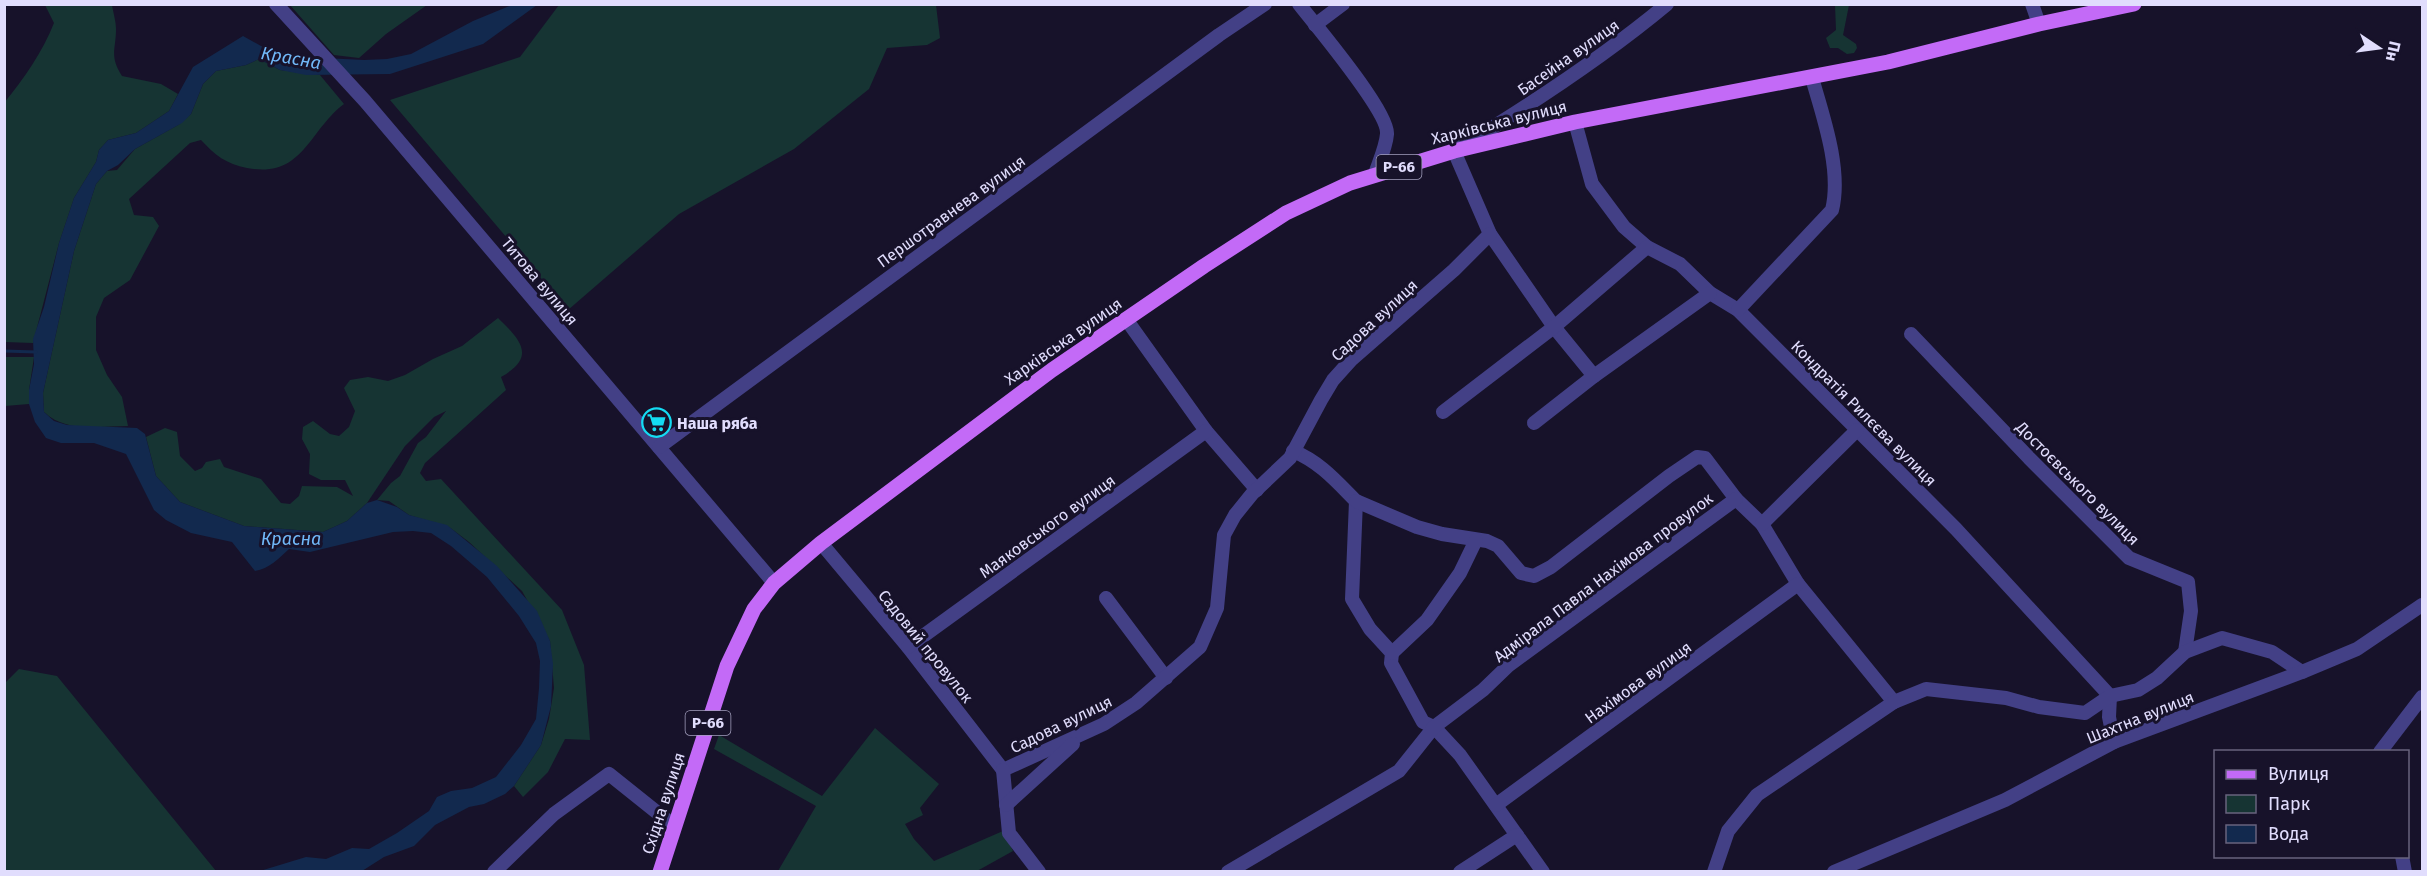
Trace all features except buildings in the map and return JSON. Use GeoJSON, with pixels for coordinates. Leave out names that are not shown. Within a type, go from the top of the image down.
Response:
{"type":"FeatureCollection","features":[{"type":"Feature","properties":{"kind":"main road","name":"Харківська вулиця"},"geometry":{"type":"LineString","coordinates":[[774,583],[821,543],[971,429],[1126,319],[1286,213],[1326,193],[1375,174],[1454,150],[1575,122],[1888,62],[2039,24],[2134,4]]}},
{"type":"Feature","properties":{"kind":"main road","name":"Східна вулиця"},"geometry":{"type":"LineString","coordinates":[[660,872],[727,666],[754,609],[774,583]]}},
{"type":"Feature","properties":{"kind":"street","name":"Першотравнева вулиця"},"geometry":{"type":"LineString","coordinates":[[659,447],[1219,34],[1265,4]]}},
{"type":"Feature","properties":{"kind":"street"},"geometry":{"type":"LineString","coordinates":[[1299,4],[1386,122],[1387,134],[1375,174]]}},
{"type":"Feature","properties":{"kind":"street"},"geometry":{"type":"LineString","coordinates":[[1315,25],[1343,4]]}},
{"type":"Feature","properties":{"kind":"street","name":"Басейна вулиця"},"geometry":{"type":"LineString","coordinates":[[1454,150],[1512,116],[1628,36],[1667,4]]}},
{"type":"Feature","properties":{"kind":"street"},"geometry":{"type":"LineString","coordinates":[[2032,4],[2039,24]]}},
{"type":"Feature","properties":{"kind":"street","name":"Титова вулиця"},"geometry":{"type":"LineString","coordinates":[[279,8],[365,101],[774,583]]}},
{"type":"Feature","properties":{"kind":"street"},"geometry":{"type":"LineString","coordinates":[[1738,310],[1832,210],[1835,180],[1823,117],[1812,78]]}},
{"type":"Feature","properties":{"kind":"street","name":"Кондратія Рилєєва вулиця"},"geometry":{"type":"LineString","coordinates":[[1575,122],[1592,184],[1624,227],[1647,247],[1680,264],[1710,293],[1738,310],[1956,529],[2110,696]]}},
{"type":"Feature","properties":{"kind":"street"},"geometry":{"type":"LineString","coordinates":[[1454,150],[1490,234],[1554,327],[1594,376]]}},
{"type":"Feature","properties":{"kind":"street","name":"Садова вулиця"},"geometry":{"type":"LineString","coordinates":[[1003,770],[1081,735],[1136,703],[1200,647],[1217,608],[1224,534],[1235,515],[1280,469],[1334,380],[1351,360],[1454,270],[1490,234]]}},
{"type":"Feature","properties":{"kind":"street"},"geometry":{"type":"LineString","coordinates":[[1443,412],[1554,327],[1647,247]]}},
{"type":"Feature","properties":{"kind":"street"},"geometry":{"type":"LineString","coordinates":[[1534,423],[1594,376],[1710,293]]}},
{"type":"Feature","properties":{"kind":"street"},"geometry":{"type":"LineString","coordinates":[[1126,319],[1206,431],[1257,490]]}},
{"type":"Feature","properties":{"kind":"street","name":"Достоєвського вулиця"},"geometry":{"type":"LineString","coordinates":[[1911,334],[2029,458],[2129,558],[2188,582],[2191,611],[2185,652]]}},
{"type":"Feature","properties":{"kind":"street"},"geometry":{"type":"LineString","coordinates":[[1762,524],[1857,430]]}},
{"type":"Feature","properties":{"kind":"street","name":"Маяковського вулиця"},"geometry":{"type":"LineString","coordinates":[[908,647],[1206,431]]}},
{"type":"Feature","properties":{"kind":"street"},"geometry":{"type":"LineString","coordinates":[[1293,451],[1322,466],[1356,501],[1418,527],[1442,534],[1487,541],[1498,546],[1521,573],[1534,576],[1551,567],[1669,476],[1697,457],[1705,458],[1736,499],[1762,524],[1798,584],[1894,702]]}},
{"type":"Feature","properties":{"kind":"street","name":"Адмірала Павла Нахімова провулок"},"geometry":{"type":"LineString","coordinates":[[1228,872],[1399,771],[1434,727],[1483,690],[1509,664],[1736,499]]}},
{"type":"Feature","properties":{"kind":"street"},"geometry":{"type":"LineString","coordinates":[[1356,501],[1352,599],[1370,629],[1392,658],[1423,722],[1434,727],[1460,755],[1543,872]]}},
{"type":"Feature","properties":{"kind":"street"},"geometry":{"type":"LineString","coordinates":[[1392,658],[1427,620],[1461,573],[1476,540]]}},
{"type":"Feature","properties":{"kind":"street","name":"Садовий провулок"},"geometry":{"type":"LineString","coordinates":[[821,543],[908,647],[1003,770]]}},
{"type":"Feature","properties":{"kind":"street","name":"Нахімова вулиця"},"geometry":{"type":"LineString","coordinates":[[1496,805],[1798,584]]}},
{"type":"Feature","properties":{"kind":"street"},"geometry":{"type":"LineString","coordinates":[[1106,598],[1166,678]]}},
{"type":"Feature","properties":{"kind":"street","name":"Шахтна вулиця"},"geometry":{"type":"LineString","coordinates":[[1834,872],[2006,800],[2114,742],[2302,672],[2357,649],[2422,605]]}},
{"type":"Feature","properties":{"kind":"street"},"geometry":{"type":"LineString","coordinates":[[1714,872],[1728,831],[1757,795],[1894,702],[1926,689],[2006,698],[2039,707],[2085,713],[2110,696],[2138,690],[2157,678],[2185,652],[2222,638],[2272,652],[2302,672]]}},
{"type":"Feature","properties":{"kind":"street"},"geometry":{"type":"LineString","coordinates":[[2110,696],[2109,717],[2114,742]]}},
{"type":"Feature","properties":{"kind":"street"},"geometry":{"type":"LineString","coordinates":[[2382,750],[2422,697]]}},
{"type":"Feature","properties":{"kind":"street"},"geometry":{"type":"LineString","coordinates":[[1006,805],[1081,735]]}},
{"type":"Feature","properties":{"kind":"street"},"geometry":{"type":"LineString","coordinates":[[1003,770],[1009,833],[1039,872]]}},
{"type":"Feature","properties":{"kind":"street"},"geometry":{"type":"LineString","coordinates":[[494,872],[554,814],[609,774],[674,826]]}},
{"type":"Feature","properties":{"kind":"street"},"geometry":{"type":"LineString","coordinates":[[1460,872],[1517,835]]}},
{"type":"Feature","properties":{"kind":"green space"},"geometry":{"type":"Polygon","coordinates":[[[45,5],[112,5],[116,26],[114,58],[122,76],[161,84],[178,94],[169,111],[136,133],[108,140],[99,150],[96,162],[74,198],[59,243],[33,343],[5,342],[4,103],[32,64],[54,23],[45,5]]]}},
{"type":"Feature","properties":{"kind":"green space"},"geometry":{"type":"Polygon","coordinates":[[[290,5],[427,5],[386,34],[359,58],[334,55],[290,5]]]}},
{"type":"Feature","properties":{"kind":"green space"},"geometry":{"type":"Polygon","coordinates":[[[559,5],[936,5],[940,38],[927,45],[887,48],[869,89],[794,149],[679,214],[568,310],[390,100],[520,57],[559,5]]]}},
{"type":"Feature","properties":{"kind":"green space"},"geometry":{"type":"Polygon","coordinates":[[[1835,5],[1849,5],[1843,35],[1856,44],[1857,48],[1854,53],[1847,54],[1838,48],[1830,48],[1826,38],[1836,30],[1835,5]]]}},
{"type":"Feature","properties":{"kind":"green space"},"geometry":{"type":"Polygon","coordinates":[[[259,59],[280,70],[320,75],[344,104],[303,150],[281,166],[266,169],[247,168],[233,164],[221,158],[201,140],[190,143],[129,199],[134,215],[153,217],[159,226],[130,280],[104,298],[96,317],[96,350],[107,375],[122,397],[128,426],[83,427],[53,419],[44,412],[43,393],[74,251],[96,184],[107,171],[117,170],[135,149],[178,125],[191,114],[203,84],[216,71],[246,65],[259,59]]]}},
{"type":"Feature","properties":{"kind":"green space"},"geometry":{"type":"Polygon","coordinates":[[[498,318],[514,334],[522,349],[519,363],[501,377],[506,390],[425,463],[420,473],[426,481],[441,479],[562,610],[584,665],[590,740],[565,739],[548,772],[523,797],[514,786],[541,745],[549,719],[554,688],[550,641],[522,591],[469,542],[449,527],[409,515],[389,501],[377,500],[400,476],[418,443],[426,437],[446,411],[434,417],[405,446],[367,503],[347,521],[323,532],[244,526],[180,502],[156,476],[146,437],[165,428],[177,432],[180,456],[195,471],[202,468],[206,462],[220,459],[224,467],[261,479],[281,503],[290,504],[299,496],[302,486],[337,487],[353,496],[345,480],[321,480],[309,474],[310,454],[302,439],[303,427],[313,421],[330,434],[339,436],[349,427],[355,411],[344,388],[350,380],[368,377],[388,381],[405,375],[462,346],[498,318]]]}},
{"type":"Feature","properties":{"kind":"green space"},"geometry":{"type":"Polygon","coordinates":[[[5,357],[34,357],[29,404],[5,406],[5,357]]]}},
{"type":"Feature","properties":{"kind":"green space"},"geometry":{"type":"Polygon","coordinates":[[[19,669],[57,676],[216,871],[5,871],[5,683],[19,669]]]}},
{"type":"Feature","properties":{"kind":"green space"},"geometry":{"type":"Polygon","coordinates":[[[875,728],[939,784],[920,808],[923,815],[905,824],[914,839],[934,861],[1003,831],[1013,851],[977,871],[778,871],[816,806],[714,749],[719,735],[822,796],[875,728]]]}},
{"type":"Feature","properties":{"kind":"water","name":"Красна"},"geometry":{"type":"Polygon","coordinates":[[[512,5],[537,5],[483,44],[390,74],[306,75],[280,70],[259,59],[246,65],[216,71],[203,84],[191,114],[182,123],[135,149],[118,165],[107,171],[96,184],[74,251],[43,393],[44,412],[54,421],[67,425],[137,428],[145,434],[156,476],[180,502],[244,526],[323,532],[347,521],[367,503],[377,500],[397,507],[409,515],[447,525],[497,566],[537,611],[550,641],[553,664],[551,706],[541,745],[514,786],[505,794],[484,804],[469,807],[435,825],[414,846],[384,857],[362,871],[260,871],[306,857],[326,859],[352,848],[369,849],[429,811],[437,797],[451,791],[472,788],[496,777],[521,745],[536,719],[540,661],[536,643],[519,616],[487,577],[451,546],[431,533],[393,532],[310,552],[289,549],[269,566],[255,571],[232,542],[191,533],[166,520],[154,510],[126,454],[94,443],[61,443],[46,438],[35,422],[29,404],[29,390],[34,364],[33,339],[44,307],[59,243],[74,198],[96,162],[99,150],[108,140],[136,133],[169,111],[193,67],[243,36],[261,46],[303,57],[387,59],[411,54],[473,21],[512,5]]]}},
{"type":"Feature","properties":{"kind":"waterway"},"geometry":{"type":"LineString","coordinates":[[4,351],[36,352]]}},
{"type":"Feature","properties":{"kind":"place","name":"Наша ряба"},"geometry":{"type":"Point","coordinates":[656,423]}}]}
